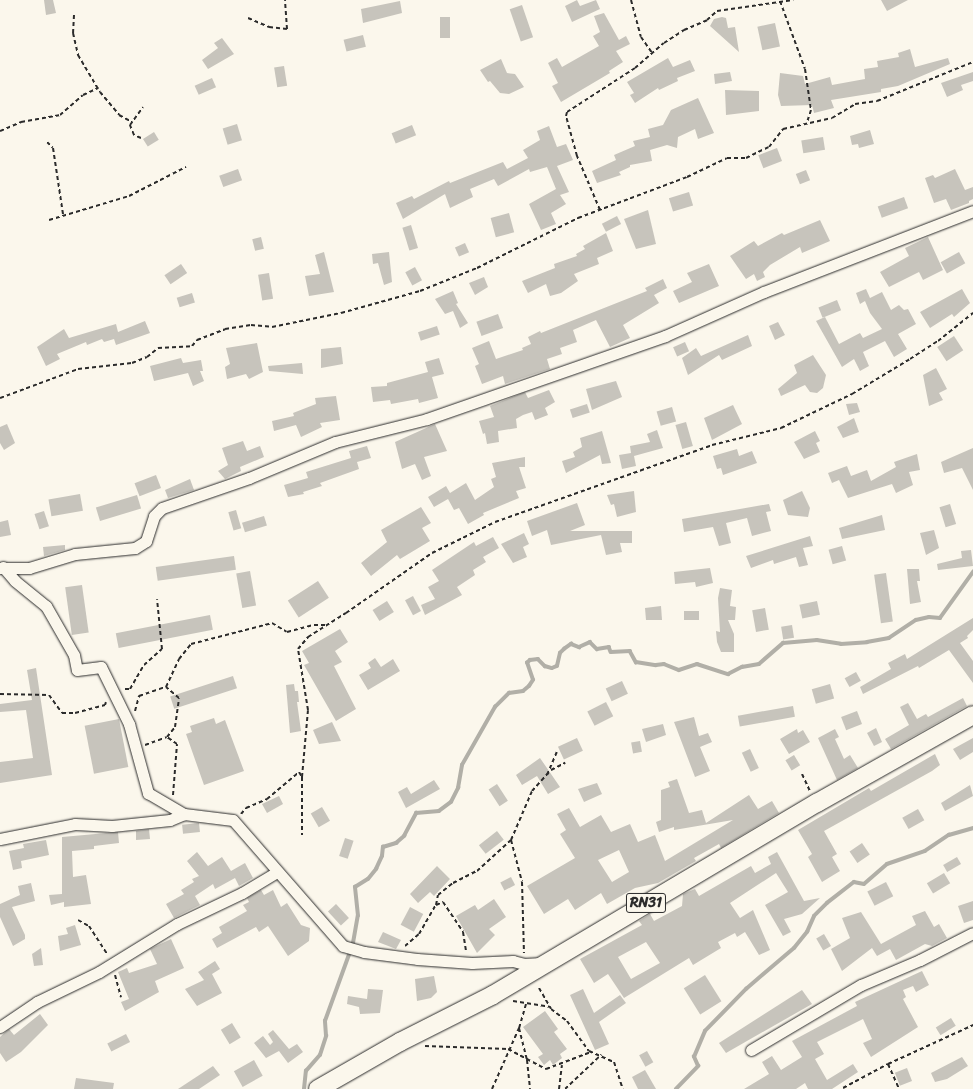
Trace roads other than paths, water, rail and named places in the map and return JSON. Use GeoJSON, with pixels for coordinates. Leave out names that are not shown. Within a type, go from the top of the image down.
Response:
{"type":"FeatureCollection","features":[{"type":"Feature","properties":{"kind":"main road","name":"RN31"},"geometry":{"type":"LineString","coordinates":[[318,1089],[400,1042],[493,994],[543,963],[818,803],[973,715]]}},
{"type":"Feature","properties":{"kind":"street"},"geometry":{"type":"LineString","coordinates":[[2,567],[29,568],[75,554],[135,548],[146,541],[154,516],[162,508],[249,478],[335,442],[427,419],[665,336],[764,292],[973,211]]}},
{"type":"Feature","properties":{"kind":"street"},"geometry":{"type":"LineString","coordinates":[[2,567],[15,581],[46,606],[74,655],[76,670],[100,666],[129,724],[148,793],[171,808],[184,814],[236,821],[277,872],[340,945],[364,952],[468,963],[513,961],[523,964],[543,963]]}},
{"type":"Feature","properties":{"kind":"street"},"geometry":{"type":"LineString","coordinates":[[0,840],[75,824],[112,826],[170,820],[184,814]]}},
{"type":"Feature","properties":{"kind":"street"},"geometry":{"type":"LineString","coordinates":[[0,1027],[37,1002],[99,972],[177,924],[219,906],[277,872]]}},
{"type":"Feature","properties":{"kind":"street"},"geometry":{"type":"LineString","coordinates":[[751,1050],[861,985],[953,945],[973,933]]}},
{"type":"Feature","properties":{"kind":"waterway"},"geometry":{"type":"LineString","coordinates":[[353,943],[358,916],[355,887],[368,879],[376,869],[382,856],[383,847],[396,843],[404,836],[416,813],[439,811],[451,802],[458,788],[462,765],[495,707],[509,693],[523,691],[533,680],[527,663],[530,660],[538,659],[545,666],[552,668],[557,666],[560,653],[571,644],[579,647],[590,642],[597,649],[609,647],[611,652],[630,651],[636,662],[656,665],[664,664],[679,670],[697,664],[728,674],[742,667],[759,664],[783,643],[817,640],[841,644],[867,642],[889,638],[916,620],[929,617],[940,618],[973,572]]}},
{"type":"Feature","properties":{"kind":"waterway"},"geometry":{"type":"LineString","coordinates":[[676,1089],[698,1066],[694,1057],[705,1031],[746,989],[794,948],[807,932],[814,916],[827,903],[854,882],[864,884],[887,864],[925,851],[949,835],[973,828]]}},
{"type":"Feature","properties":{"kind":"waterway"},"geometry":{"type":"LineString","coordinates":[[304,1089],[306,1071],[320,1055],[326,1036],[325,1021],[350,952]]}}]}
